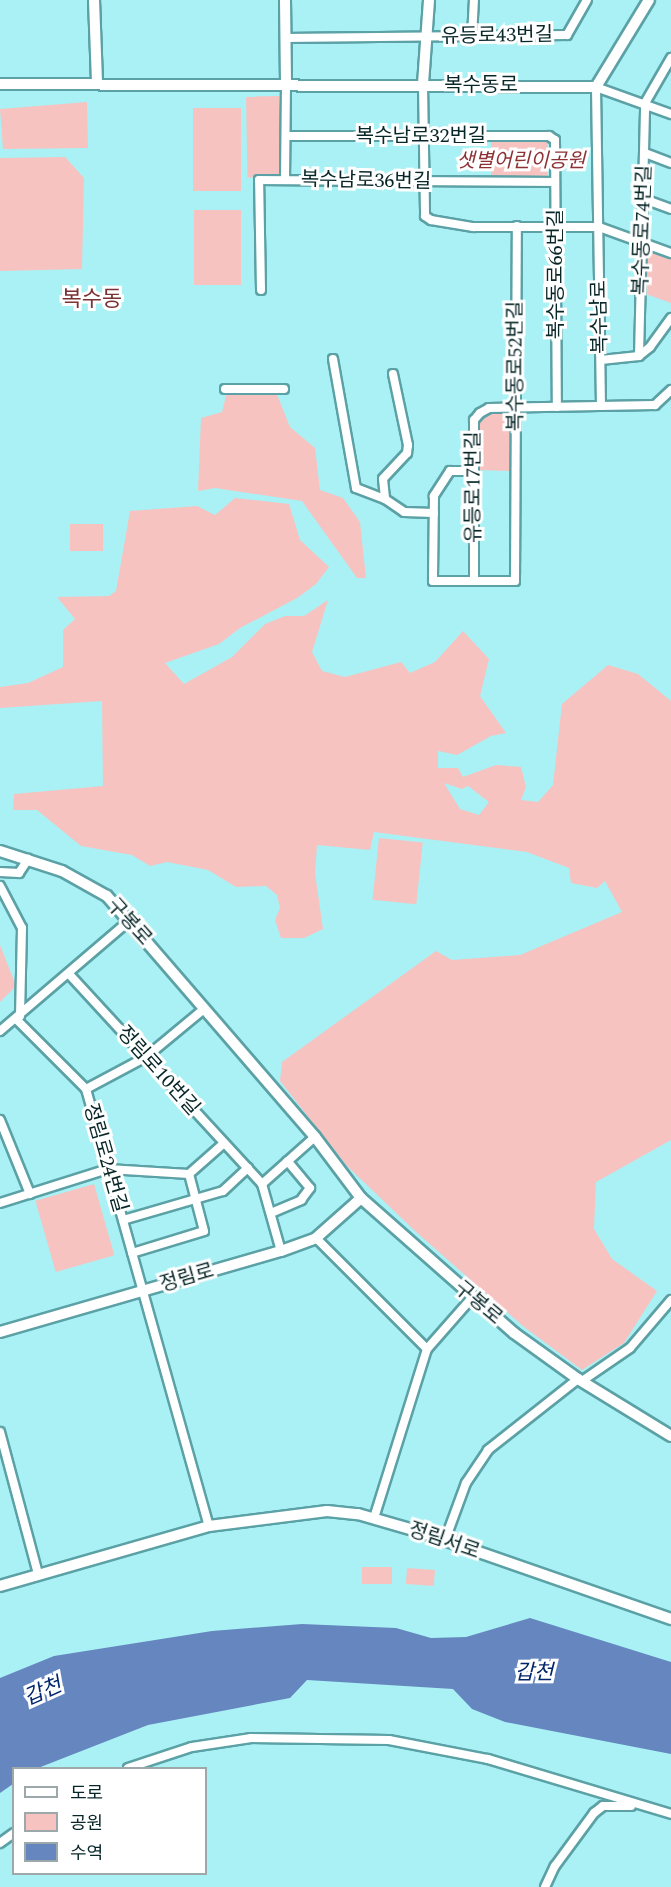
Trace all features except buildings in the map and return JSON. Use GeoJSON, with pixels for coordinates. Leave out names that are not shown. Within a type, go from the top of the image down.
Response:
{"type":"FeatureCollection","features":[{"type":"Feature","properties":{"kind":"main road"},"geometry":{"type":"LineString","coordinates":[[94,0],[97,83]]}},
{"type":"Feature","properties":{"kind":"main road"},"geometry":{"type":"LineString","coordinates":[[285,0],[286,85]]}},
{"type":"Feature","properties":{"kind":"main road"},"geometry":{"type":"LineString","coordinates":[[423,84],[429,0]]}},
{"type":"Feature","properties":{"kind":"main road"},"geometry":{"type":"LineString","coordinates":[[596,87],[649,0]]}},
{"type":"Feature","properties":{"kind":"main road","name":"복수동로"},"geometry":{"type":"LineString","coordinates":[[0,84],[423,84],[596,87]]}},
{"type":"Feature","properties":{"kind":"main road","name":"구봉로"},"geometry":{"type":"LineString","coordinates":[[0,851],[28,859],[85,882],[107,896],[315,1137],[361,1198],[471,1299],[580,1380],[671,1436]]}},
{"type":"Feature","properties":{"kind":"main road","name":"정림로"},"geometry":{"type":"LineString","coordinates":[[0,1332],[281,1251],[316,1238],[361,1198]]}},
{"type":"Feature","properties":{"kind":"main road","name":"정림서로"},"geometry":{"type":"LineString","coordinates":[[0,1586],[209,1526],[327,1511],[374,1518],[445,1540],[670,1619]]}},
{"type":"Feature","properties":{"kind":"street"},"geometry":{"type":"LineString","coordinates":[[472,37],[474,0]]}},
{"type":"Feature","properties":{"kind":"street","name":"유등로43번길"},"geometry":{"type":"LineString","coordinates":[[285,38],[567,34],[586,2],[575,0]]}},
{"type":"Feature","properties":{"kind":"street"},"geometry":{"type":"LineString","coordinates":[[645,104],[671,58]]}},
{"type":"Feature","properties":{"kind":"street"},"geometry":{"type":"LineString","coordinates":[[423,84],[425,216],[431,220],[473,227],[598,227],[671,253]]}},
{"type":"Feature","properties":{"kind":"street"},"geometry":{"type":"LineString","coordinates":[[261,290],[259,180],[285,180],[286,85]]}},
{"type":"Feature","properties":{"kind":"street","name":"복수동로"},"geometry":{"type":"LineString","coordinates":[[596,87],[671,114]]}},
{"type":"Feature","properties":{"kind":"street","name":"복수남로"},"geometry":{"type":"LineString","coordinates":[[596,87],[601,406]]}},
{"type":"Feature","properties":{"kind":"street","name":"복수동로74번길"},"geometry":{"type":"LineString","coordinates":[[639,356],[644,243],[645,104]]}},
{"type":"Feature","properties":{"kind":"street","name":"복수남로32번길"},"geometry":{"type":"LineString","coordinates":[[286,136],[549,136],[555,140]]}},
{"type":"Feature","properties":{"kind":"street","name":"복수동로66번길"},"geometry":{"type":"LineString","coordinates":[[555,140],[557,407]]}},
{"type":"Feature","properties":{"kind":"street"},"geometry":{"type":"LineString","coordinates":[[645,153],[671,163]]}},
{"type":"Feature","properties":{"kind":"street","name":"복수남로36번길"},"geometry":{"type":"LineString","coordinates":[[285,180],[555,182]]}},
{"type":"Feature","properties":{"kind":"street"},"geometry":{"type":"LineString","coordinates":[[644,199],[671,209]]}},
{"type":"Feature","properties":{"kind":"street","name":"복수동로52번길"},"geometry":{"type":"LineString","coordinates":[[473,471],[450,471],[434,496],[433,581],[515,581],[517,226]]}},
{"type":"Feature","properties":{"kind":"street"},"geometry":{"type":"LineString","coordinates":[[601,360],[639,356],[650,347],[671,318]]}},
{"type":"Feature","properties":{"kind":"street"},"geometry":{"type":"LineString","coordinates":[[333,359],[356,488],[385,499],[404,512],[434,513]]}},
{"type":"Feature","properties":{"kind":"street"},"geometry":{"type":"LineString","coordinates":[[385,499],[383,479],[407,453],[408,445],[393,374]]}},
{"type":"Feature","properties":{"kind":"street"},"geometry":{"type":"LineString","coordinates":[[225,389],[284,389]]}},
{"type":"Feature","properties":{"kind":"street","name":"유등로17번길"},"geometry":{"type":"LineString","coordinates":[[474,581],[474,420],[489,408],[655,405],[671,390]]}},
{"type":"Feature","properties":{"kind":"street"},"geometry":{"type":"LineString","coordinates":[[0,872],[19,873],[28,859]]}},
{"type":"Feature","properties":{"kind":"street"},"geometry":{"type":"LineString","coordinates":[[0,886],[22,928],[18,1017]]}},
{"type":"Feature","properties":{"kind":"street"},"geometry":{"type":"LineString","coordinates":[[0,1031],[130,920]]}},
{"type":"Feature","properties":{"kind":"street","name":"정림로10번길"},"geometry":{"type":"LineString","coordinates":[[69,974],[262,1184],[281,1251]]}},
{"type":"Feature","properties":{"kind":"street"},"geometry":{"type":"LineString","coordinates":[[86,1089],[146,1057],[204,1009]]}},
{"type":"Feature","properties":{"kind":"street","name":"정림로24번길"},"geometry":{"type":"LineString","coordinates":[[18,1017],[86,1089],[143,1290]]}},
{"type":"Feature","properties":{"kind":"street"},"geometry":{"type":"LineString","coordinates":[[0,1120],[2,1132],[30,1194]]}},
{"type":"Feature","properties":{"kind":"street"},"geometry":{"type":"LineString","coordinates":[[262,1184],[315,1137]]}},
{"type":"Feature","properties":{"kind":"street"},"geometry":{"type":"LineString","coordinates":[[0,1203],[108,1169],[189,1174],[223,1144]]}},
{"type":"Feature","properties":{"kind":"street"},"geometry":{"type":"LineString","coordinates":[[271,1213],[301,1200],[310,1188],[287,1161]]}},
{"type":"Feature","properties":{"kind":"street"},"geometry":{"type":"LineString","coordinates":[[123,1220],[223,1191],[248,1168]]}},
{"type":"Feature","properties":{"kind":"street","name":"정림로"},"geometry":{"type":"LineString","coordinates":[[132,1253],[204,1231],[189,1174]]}},
{"type":"Feature","properties":{"kind":"street"},"geometry":{"type":"LineString","coordinates":[[316,1238],[427,1349]]}},
{"type":"Feature","properties":{"kind":"street"},"geometry":{"type":"LineString","coordinates":[[143,1290],[209,1526]]}},
{"type":"Feature","properties":{"kind":"street"},"geometry":{"type":"LineString","coordinates":[[374,1518],[427,1349],[471,1299]]}},
{"type":"Feature","properties":{"kind":"street"},"geometry":{"type":"LineString","coordinates":[[445,1540],[466,1483],[488,1450],[580,1380],[630,1348],[671,1300]]}},
{"type":"Feature","properties":{"kind":"street"},"geometry":{"type":"LineString","coordinates":[[0,1432],[38,1574]]}},
{"type":"Feature","properties":{"kind":"street"},"geometry":{"type":"LineString","coordinates":[[131,1767],[192,1747],[251,1738],[379,1739],[466,1754],[671,1814]]}},
{"type":"Feature","properties":{"kind":"street"},"geometry":{"type":"LineString","coordinates":[[545,1887],[555,1866],[603,1806],[671,1808]]}},
{"type":"Feature","properties":{"kind":"street"},"geometry":{"type":"LineString","coordinates":[[0,1844],[12,1835]]}},
{"type":"Feature","properties":{"kind":"green space"},"geometry":{"type":"Polygon","coordinates":[[[279,96],[280,177],[247,178],[246,97],[279,96]]]}},
{"type":"Feature","properties":{"kind":"green space"},"geometry":{"type":"Polygon","coordinates":[[[87,102],[88,148],[3,149],[0,109],[87,102]]]}},
{"type":"Feature","properties":{"kind":"green space"},"geometry":{"type":"Polygon","coordinates":[[[193,108],[241,108],[241,191],[193,191],[193,108]]]}},
{"type":"Feature","properties":{"kind":"green space","name":"샛별어린이공원"},"geometry":{"type":"Polygon","coordinates":[[[491,140],[548,140],[548,182],[491,182],[491,140]]]}},
{"type":"Feature","properties":{"kind":"green space"},"geometry":{"type":"Polygon","coordinates":[[[65,157],[84,178],[82,269],[0,271],[0,158],[65,157]]]}},
{"type":"Feature","properties":{"kind":"green space"},"geometry":{"type":"Polygon","coordinates":[[[194,210],[241,210],[241,285],[194,285],[194,210]]]}},
{"type":"Feature","properties":{"kind":"green space"},"geometry":{"type":"Polygon","coordinates":[[[648,244],[671,254],[671,303],[646,294],[648,244]]]}},
{"type":"Feature","properties":{"kind":"green space"},"geometry":{"type":"Polygon","coordinates":[[[227,392],[276,392],[290,427],[315,448],[320,490],[343,498],[360,522],[366,578],[357,578],[302,501],[215,488],[198,491],[201,418],[222,412],[227,392]]]}},
{"type":"Feature","properties":{"kind":"green space"},"geometry":{"type":"Polygon","coordinates":[[[513,409],[511,471],[476,470],[479,420],[490,411],[513,409]]]}},
{"type":"Feature","properties":{"kind":"green space"},"geometry":{"type":"Polygon","coordinates":[[[235,498],[289,504],[300,540],[329,567],[316,584],[297,598],[240,628],[219,644],[165,663],[184,684],[232,657],[265,624],[285,616],[304,616],[328,600],[312,652],[322,671],[345,677],[401,662],[410,673],[435,662],[463,631],[489,659],[480,696],[506,733],[491,736],[457,755],[438,751],[438,768],[458,768],[463,777],[496,765],[521,767],[526,787],[521,800],[538,802],[553,785],[562,704],[608,665],[638,674],[671,701],[671,1140],[596,1182],[594,1229],[612,1259],[657,1291],[624,1343],[582,1370],[524,1327],[415,1231],[347,1166],[280,1081],[282,1062],[436,951],[452,960],[520,955],[622,912],[605,881],[597,888],[571,883],[569,868],[527,852],[374,832],[370,850],[317,845],[315,873],[323,929],[304,938],[281,938],[275,920],[280,908],[277,895],[266,886],[236,887],[208,870],[167,862],[150,866],[132,855],[81,846],[37,810],[13,810],[14,794],[103,786],[102,701],[0,708],[0,687],[28,683],[63,667],[63,630],[75,619],[57,597],[109,596],[116,591],[130,511],[197,506],[215,515],[235,498]],[[444,783],[460,809],[479,815],[489,802],[468,786],[462,789],[444,783]]]}},
{"type":"Feature","properties":{"kind":"green space"},"geometry":{"type":"Polygon","coordinates":[[[70,524],[103,524],[103,551],[70,551],[70,524]]]}},
{"type":"Feature","properties":{"kind":"green space"},"geometry":{"type":"Polygon","coordinates":[[[379,838],[423,843],[416,904],[373,900],[379,838]]]}},
{"type":"Feature","properties":{"kind":"green space"},"geometry":{"type":"Polygon","coordinates":[[[0,945],[16,986],[0,1002],[0,945]]]}},
{"type":"Feature","properties":{"kind":"green space"},"geometry":{"type":"Polygon","coordinates":[[[94,1184],[114,1255],[56,1272],[35,1201],[94,1184]]]}},
{"type":"Feature","properties":{"kind":"green space"},"geometry":{"type":"Polygon","coordinates":[[[362,1567],[392,1567],[392,1584],[362,1584],[362,1567]]]}},
{"type":"Feature","properties":{"kind":"green space"},"geometry":{"type":"Polygon","coordinates":[[[407,1568],[435,1570],[434,1586],[406,1584],[407,1568]]]}},
{"type":"Feature","properties":{"kind":"water","name":"갑천"},"geometry":{"type":"Polygon","coordinates":[[[530,1618],[671,1662],[671,1754],[505,1722],[472,1709],[453,1689],[307,1680],[290,1698],[148,1725],[41,1767],[12,1767],[12,1785],[0,1793],[0,1678],[54,1656],[212,1631],[302,1624],[396,1628],[431,1638],[466,1637],[530,1618]]]}},
{"type":"Feature","properties":{"kind":"district","name":"복수동"},"geometry":{"type":"Point","coordinates":[92,300]}}]}
